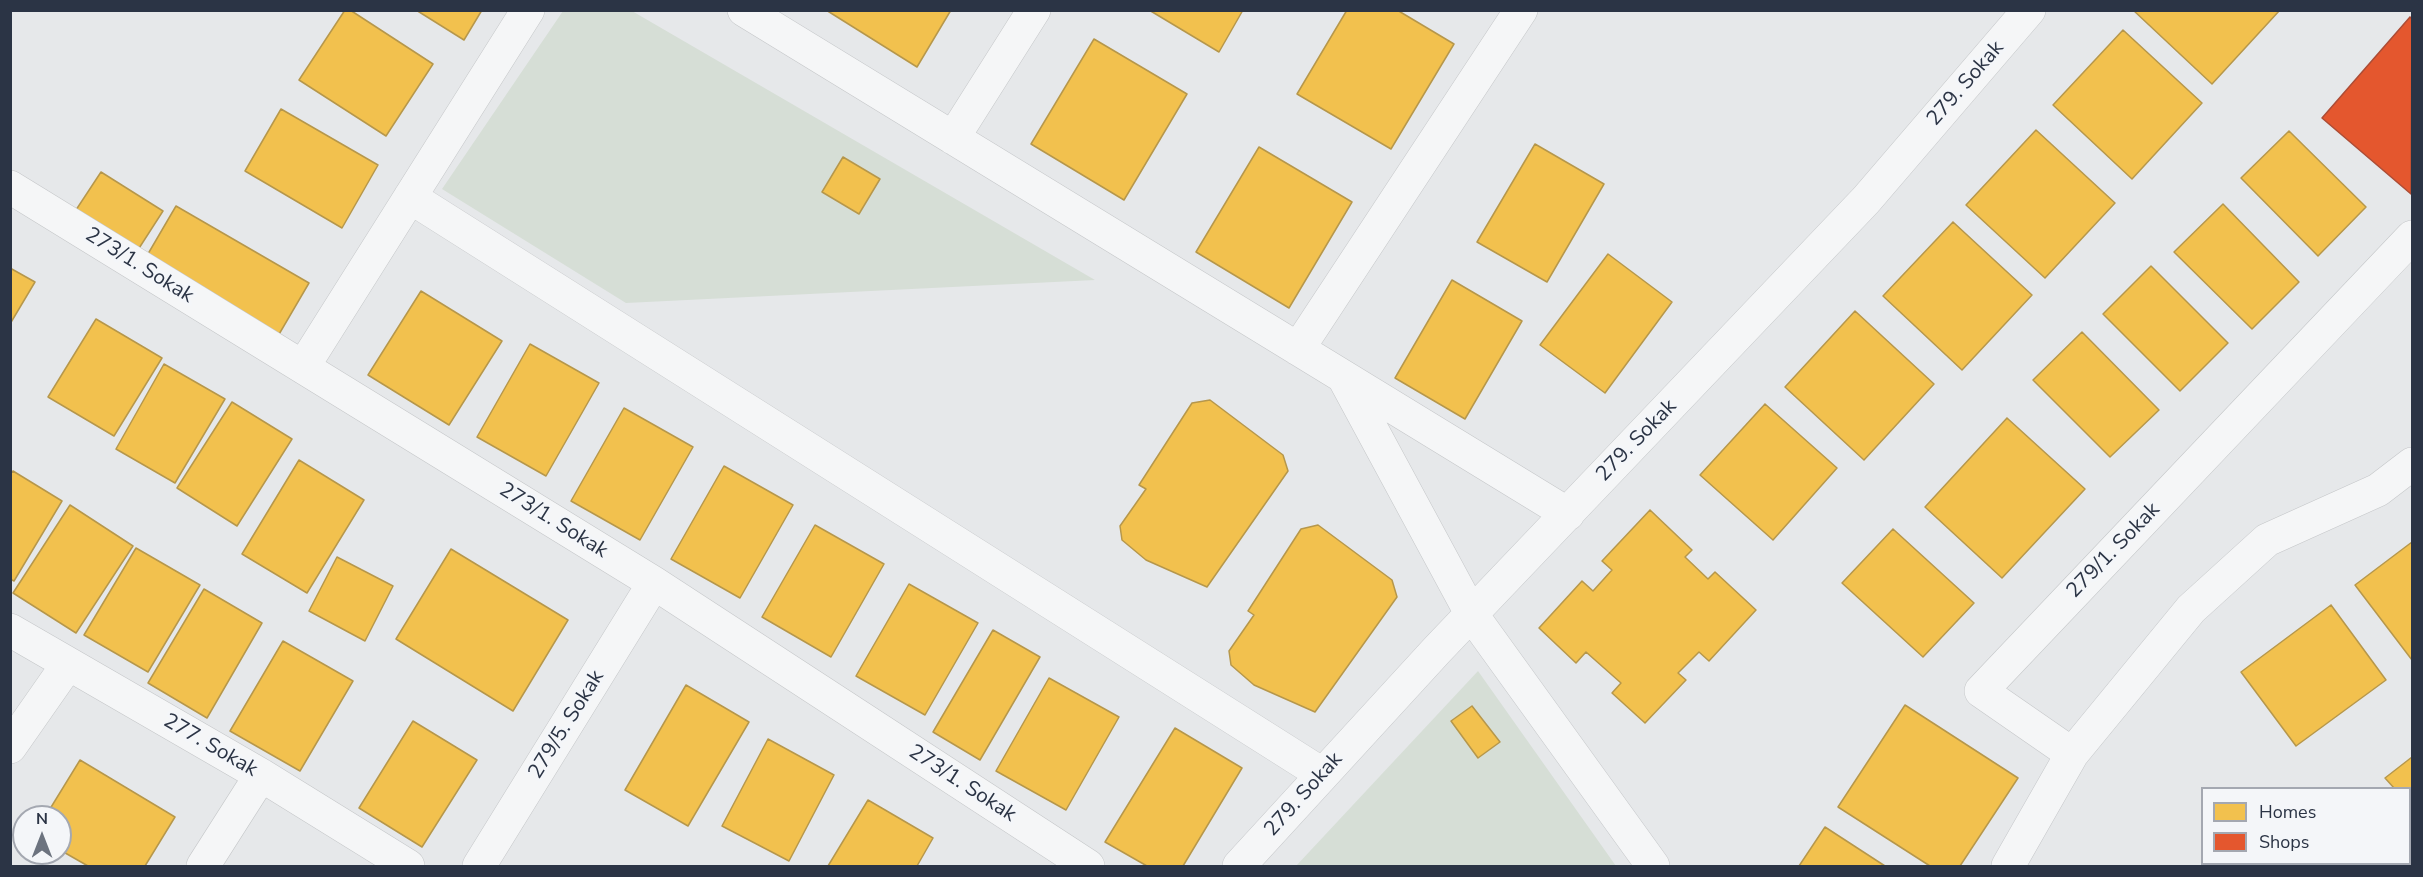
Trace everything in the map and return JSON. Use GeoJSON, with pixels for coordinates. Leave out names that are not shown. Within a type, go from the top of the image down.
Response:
{"type":"FeatureCollection","features":[{"type":"Feature","properties":{"kind":"street"},"geometry":{"type":"LineString","coordinates":[[303,367],[528,10]]}},
{"type":"Feature","properties":{"kind":"street"},"geometry":{"type":"LineString","coordinates":[[744,10],[1568,514]]}},
{"type":"Feature","properties":{"kind":"street"},"geometry":{"type":"LineString","coordinates":[[953,138],[1034,10]]}},
{"type":"Feature","properties":{"kind":"street"},"geometry":{"type":"LineString","coordinates":[[1298,348],[1521,10]]}},
{"type":"Feature","properties":{"kind":"street","name":"279. Sokak"},"geometry":{"type":"LineString","coordinates":[[1239,867],[1322,774],[1866,200],[2029,10]]}},
{"type":"Feature","properties":{"kind":"street","name":"273/1. Sokak"},"geometry":{"type":"LineString","coordinates":[[10,188],[654,583],[1088,867]]}},
{"type":"Feature","properties":{"kind":"street"},"geometry":{"type":"LineString","coordinates":[[410,197],[1322,774]]}},
{"type":"Feature","properties":{"kind":"street","name":"279/1. Sokak"},"geometry":{"type":"LineString","coordinates":[[2072,754],[1981,691],[2412,237]]}},
{"type":"Feature","properties":{"kind":"street"},"geometry":{"type":"LineString","coordinates":[[1344,376],[1472,615],[1653,867]]}},
{"type":"Feature","properties":{"kind":"street"},"geometry":{"type":"LineString","coordinates":[[2008,867],[2072,754],[2191,609],[2267,540],[2378,490],[2412,464]]}},
{"type":"Feature","properties":{"kind":"street","name":"279/5. Sokak"},"geometry":{"type":"LineString","coordinates":[[479,867],[654,583]]}},
{"type":"Feature","properties":{"kind":"street","name":"277. Sokak"},"geometry":{"type":"LineString","coordinates":[[10,630],[261,775],[408,867]]}},
{"type":"Feature","properties":{"kind":"street"},"geometry":{"type":"LineString","coordinates":[[10,747],[68,664]]}},
{"type":"Feature","properties":{"kind":"street"},"geometry":{"type":"LineString","coordinates":[[203,867],[261,775]]}},
{"type":"Feature","properties":{"kind":"shaded area"},"geometry":{"type":"Polygon","coordinates":[[[563,11],[632,11],[1095,280],[626,303],[442,189],[563,11]]]}},
{"type":"Feature","properties":{"kind":"shaded area"},"geometry":{"type":"Polygon","coordinates":[[[1478,671],[1616,866],[1296,866],[1478,671]]]}},
{"type":"Feature","properties":{"kind":"building: Homes"},"geometry":{"type":"Polygon","coordinates":[[[345,10],[350,10],[433,64],[386,136],[299,80],[345,10]]]}},
{"type":"Feature","properties":{"kind":"building: Homes"},"geometry":{"type":"Polygon","coordinates":[[[416,10],[482,10],[464,40],[416,10]]]}},
{"type":"Feature","properties":{"kind":"building: Homes"},"geometry":{"type":"Polygon","coordinates":[[[826,10],[951,10],[917,67],[826,10]]]}},
{"type":"Feature","properties":{"kind":"building: Homes"},"geometry":{"type":"Polygon","coordinates":[[[1149,10],[1243,10],[1219,52],[1149,10]]]}},
{"type":"Feature","properties":{"kind":"building: Homes"},"geometry":{"type":"Polygon","coordinates":[[[1347,10],[1397,10],[1454,44],[1391,149],[1297,94],[1347,10]]]}},
{"type":"Feature","properties":{"kind":"building: Homes"},"geometry":{"type":"Polygon","coordinates":[[[2133,10],[2280,10],[2212,84],[2133,10]]]}},
{"type":"Feature","properties":{"kind":"building: Homes"},"geometry":{"type":"Polygon","coordinates":[[[2123,30],[2202,103],[2132,179],[2053,105],[2123,30]]]}},
{"type":"Feature","properties":{"kind":"building: Homes"},"geometry":{"type":"Polygon","coordinates":[[[1094,39],[1187,94],[1124,200],[1031,144],[1094,39]]]}},
{"type":"Feature","properties":{"kind":"building: Homes"},"geometry":{"type":"Polygon","coordinates":[[[281,109],[378,165],[342,228],[245,171],[281,109]]]}},
{"type":"Feature","properties":{"kind":"building: Homes"},"geometry":{"type":"Polygon","coordinates":[[[2036,130],[2115,203],[2045,278],[1966,205],[2036,130]]]}},
{"type":"Feature","properties":{"kind":"building: Homes"},"geometry":{"type":"Polygon","coordinates":[[[2289,131],[2366,207],[2318,256],[2241,178],[2289,131]]]}},
{"type":"Feature","properties":{"kind":"building: Homes"},"geometry":{"type":"Polygon","coordinates":[[[1535,144],[1604,184],[1547,282],[1477,242],[1535,144]]]}},
{"type":"Feature","properties":{"kind":"building: Homes"},"geometry":{"type":"Polygon","coordinates":[[[1259,147],[1352,202],[1289,308],[1196,252],[1259,147]]]}},
{"type":"Feature","properties":{"kind":"building: Homes"},"geometry":{"type":"Polygon","coordinates":[[[843,157],[880,179],[859,214],[822,192],[843,157]]]}},
{"type":"Feature","properties":{"kind":"building: Homes"},"geometry":{"type":"Polygon","coordinates":[[[101,172],[163,211],[134,256],[72,216],[101,172]]]}},
{"type":"Feature","properties":{"kind":"building: Homes"},"geometry":{"type":"Polygon","coordinates":[[[2223,204],[2299,282],[2252,329],[2174,252],[2223,204]]]}},
{"type":"Feature","properties":{"kind":"building: Homes"},"geometry":{"type":"Polygon","coordinates":[[[176,206],[309,283],[278,336],[145,259],[176,206]]]}},
{"type":"Feature","properties":{"kind":"building: Homes"},"geometry":{"type":"Polygon","coordinates":[[[1953,222],[2032,295],[1962,370],[1883,296],[1953,222]]]}},
{"type":"Feature","properties":{"kind":"building: Homes"},"geometry":{"type":"Polygon","coordinates":[[[1608,254],[1672,302],[1605,393],[1540,345],[1608,254]]]}},
{"type":"Feature","properties":{"kind":"building: Homes"},"geometry":{"type":"Polygon","coordinates":[[[2151,266],[2228,343],[2180,391],[2103,314],[2151,266]]]}},
{"type":"Feature","properties":{"kind":"building: Homes"},"geometry":{"type":"Polygon","coordinates":[[[10,268],[35,282],[10,324],[10,268]]]}},
{"type":"Feature","properties":{"kind":"building: Homes"},"geometry":{"type":"Polygon","coordinates":[[[1452,280],[1522,321],[1465,419],[1395,378],[1452,280]]]}},
{"type":"Feature","properties":{"kind":"building: Homes"},"geometry":{"type":"Polygon","coordinates":[[[421,291],[502,341],[449,425],[368,375],[421,291]]]}},
{"type":"Feature","properties":{"kind":"building: Homes"},"geometry":{"type":"Polygon","coordinates":[[[1855,311],[1934,384],[1864,460],[1785,387],[1855,311]]]}},
{"type":"Feature","properties":{"kind":"building: Homes"},"geometry":{"type":"Polygon","coordinates":[[[96,319],[162,358],[114,436],[48,397],[96,319]]]}},
{"type":"Feature","properties":{"kind":"building: Homes"},"geometry":{"type":"Polygon","coordinates":[[[2082,332],[2159,410],[2110,457],[2033,380],[2082,332]]]}},
{"type":"Feature","properties":{"kind":"building: Homes"},"geometry":{"type":"Polygon","coordinates":[[[530,344],[599,383],[546,476],[477,437],[530,344]]]}},
{"type":"Feature","properties":{"kind":"building: Homes"},"geometry":{"type":"Polygon","coordinates":[[[164,364],[225,399],[175,483],[116,449],[164,364]]]}},
{"type":"Feature","properties":{"kind":"building: Homes"},"geometry":{"type":"Polygon","coordinates":[[[1210,400],[1283,455],[1288,471],[1207,587],[1146,560],[1122,540],[1120,526],[1146,489],[1139,485],[1192,403],[1210,400]]]}},
{"type":"Feature","properties":{"kind":"building: Homes"},"geometry":{"type":"Polygon","coordinates":[[[232,402],[292,439],[237,526],[177,488],[232,402]]]}},
{"type":"Feature","properties":{"kind":"building: Homes"},"geometry":{"type":"Polygon","coordinates":[[[1765,404],[1837,468],[1773,540],[1700,475],[1765,404]]]}},
{"type":"Feature","properties":{"kind":"building: Homes"},"geometry":{"type":"Polygon","coordinates":[[[624,408],[693,447],[640,540],[571,501],[624,408]]]}},
{"type":"Feature","properties":{"kind":"building: Homes"},"geometry":{"type":"Polygon","coordinates":[[[2007,418],[2085,489],[2002,578],[1925,507],[2007,418]]]}},
{"type":"Feature","properties":{"kind":"building: Homes"},"geometry":{"type":"Polygon","coordinates":[[[299,460],[364,500],[307,593],[242,554],[299,460]]]}},
{"type":"Feature","properties":{"kind":"building: Homes"},"geometry":{"type":"Polygon","coordinates":[[[724,466],[793,505],[740,598],[671,559],[724,466]]]}},
{"type":"Feature","properties":{"kind":"building: Homes"},"geometry":{"type":"Polygon","coordinates":[[[13,471],[62,501],[14,581],[10,579],[10,474],[13,471]]]}},
{"type":"Feature","properties":{"kind":"building: Homes"},"geometry":{"type":"Polygon","coordinates":[[[70,505],[133,546],[76,633],[13,593],[70,505]]]}},
{"type":"Feature","properties":{"kind":"building: Homes"},"geometry":{"type":"Polygon","coordinates":[[[1650,510],[1692,550],[1685,557],[1708,579],[1715,572],[1756,610],[1709,661],[1699,652],[1678,673],[1686,680],[1645,723],[1612,693],[1621,683],[1586,652],[1576,663],[1539,628],[1582,581],[1593,591],[1612,570],[1602,561],[1650,510]]]}},
{"type":"Feature","properties":{"kind":"building: Homes"},"geometry":{"type":"Polygon","coordinates":[[[815,525],[884,564],[831,657],[762,617],[815,525]]]}},
{"type":"Feature","properties":{"kind":"building: Homes"},"geometry":{"type":"Polygon","coordinates":[[[1318,525],[1392,580],[1397,597],[1315,712],[1254,685],[1231,665],[1229,651],[1254,615],[1248,611],[1301,529],[1318,525]]]}},
{"type":"Feature","properties":{"kind":"building: Homes"},"geometry":{"type":"Polygon","coordinates":[[[1893,529],[1974,603],[1923,657],[1842,583],[1893,529]]]}},
{"type":"Feature","properties":{"kind":"building: Homes"},"geometry":{"type":"Polygon","coordinates":[[[2412,542],[2412,660],[2355,585],[2412,542]]]}},
{"type":"Feature","properties":{"kind":"building: Homes"},"geometry":{"type":"Polygon","coordinates":[[[136,548],[200,585],[148,672],[84,635],[136,548]]]}},
{"type":"Feature","properties":{"kind":"building: Homes"},"geometry":{"type":"Polygon","coordinates":[[[451,549],[568,620],[513,711],[396,639],[451,549]]]}},
{"type":"Feature","properties":{"kind":"building: Homes"},"geometry":{"type":"Polygon","coordinates":[[[337,557],[393,586],[365,641],[309,611],[337,557]]]}},
{"type":"Feature","properties":{"kind":"building: Homes"},"geometry":{"type":"Polygon","coordinates":[[[909,584],[978,623],[925,715],[856,676],[909,584]]]}},
{"type":"Feature","properties":{"kind":"building: Homes"},"geometry":{"type":"Polygon","coordinates":[[[204,589],[262,623],[207,718],[148,683],[204,589]]]}},
{"type":"Feature","properties":{"kind":"building: Homes"},"geometry":{"type":"Polygon","coordinates":[[[2331,605],[2386,680],[2296,746],[2241,672],[2331,605]]]}},
{"type":"Feature","properties":{"kind":"building: Homes"},"geometry":{"type":"Polygon","coordinates":[[[993,630],[1040,657],[980,760],[933,732],[993,630]]]}},
{"type":"Feature","properties":{"kind":"building: Homes"},"geometry":{"type":"Polygon","coordinates":[[[283,641],[353,681],[300,771],[230,731],[283,641]]]}},
{"type":"Feature","properties":{"kind":"building: Homes"},"geometry":{"type":"Polygon","coordinates":[[[1049,678],[1119,717],[1066,810],[996,771],[1049,678]]]}},
{"type":"Feature","properties":{"kind":"building: Homes"},"geometry":{"type":"Polygon","coordinates":[[[686,685],[749,722],[688,826],[625,790],[686,685]]]}},
{"type":"Feature","properties":{"kind":"building: Homes"},"geometry":{"type":"Polygon","coordinates":[[[1905,705],[2018,778],[1960,866],[1930,866],[1838,807],[1905,705]]]}},
{"type":"Feature","properties":{"kind":"building: Homes"},"geometry":{"type":"Polygon","coordinates":[[[1472,706],[1500,742],[1478,758],[1451,721],[1472,706]]]}},
{"type":"Feature","properties":{"kind":"building: Homes"},"geometry":{"type":"Polygon","coordinates":[[[413,721],[477,760],[422,847],[359,808],[413,721]]]}},
{"type":"Feature","properties":{"kind":"building: Homes"},"geometry":{"type":"Polygon","coordinates":[[[1175,728],[1242,768],[1183,866],[1147,866],[1105,842],[1175,728]]]}},
{"type":"Feature","properties":{"kind":"building: Homes"},"geometry":{"type":"Polygon","coordinates":[[[768,739],[834,775],[789,861],[722,826],[768,739]]]}},
{"type":"Feature","properties":{"kind":"building: Homes"},"geometry":{"type":"Polygon","coordinates":[[[2412,757],[2412,812],[2411,787],[2393,787],[2385,778],[2412,757]]]}},
{"type":"Feature","properties":{"kind":"building: Homes"},"geometry":{"type":"Polygon","coordinates":[[[80,760],[175,817],[145,866],[88,866],[72,857],[72,805],[52,805],[80,760]]]}},
{"type":"Feature","properties":{"kind":"building: Homes"},"geometry":{"type":"Polygon","coordinates":[[[868,800],[933,838],[917,866],[828,866],[868,800]]]}},
{"type":"Feature","properties":{"kind":"building: Homes"},"geometry":{"type":"Polygon","coordinates":[[[1825,827],[1885,866],[1799,866],[1825,827]]]}},
{"type":"Feature","properties":{"kind":"building: Homes"},"geometry":{"type":"Polygon","coordinates":[[[2318,865],[2406,865],[2404,866],[2318,865]]]}},
{"type":"Feature","properties":{"kind":"building: Shops"},"geometry":{"type":"Polygon","coordinates":[[[2410,17],[2412,19],[2411,194],[2322,118],[2410,17]]]}}]}
